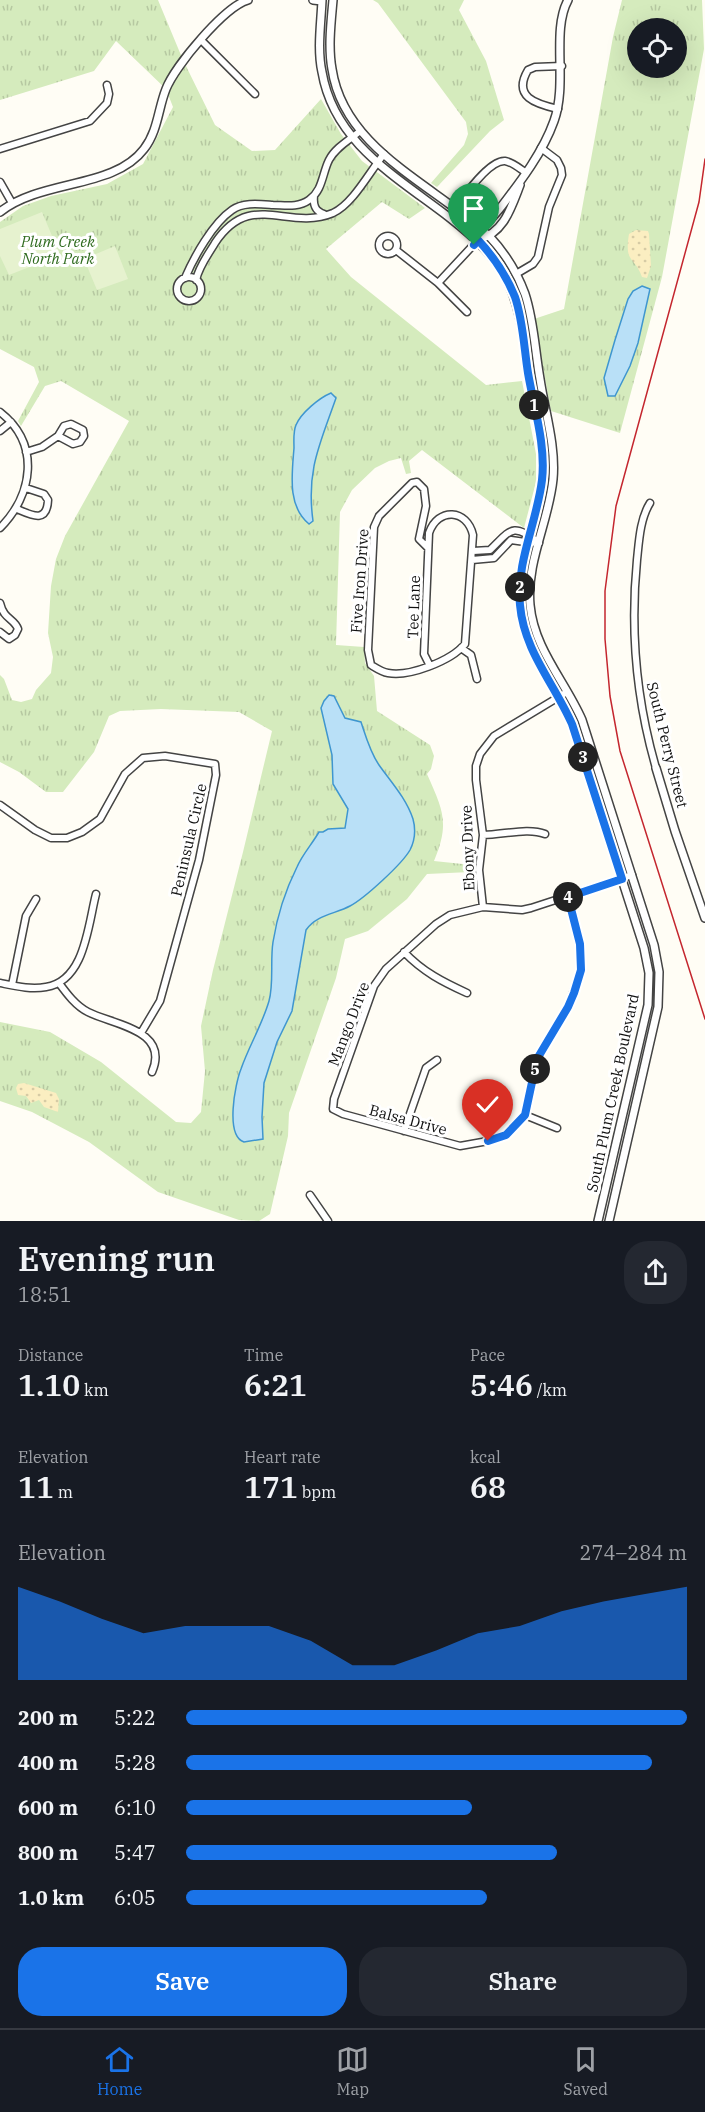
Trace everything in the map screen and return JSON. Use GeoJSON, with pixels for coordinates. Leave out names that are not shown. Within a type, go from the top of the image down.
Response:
{"type":"FeatureCollection","features":[{"type":"Feature","properties":{"kind":"street"},"geometry":{"type":"LineString","coordinates":[[0,212],[12,203],[40,191],[104,176],[127,166],[144,150],[155,129],[166,89],[177,67],[233,8],[248,0]]}},
{"type":"Feature","properties":{"kind":"street"},"geometry":{"type":"LineString","coordinates":[[313,0],[322,0]]}},
{"type":"Feature","properties":{"kind":"street","name":"South Plum Creek Boulevard"},"geometry":{"type":"LineString","coordinates":[[322,0],[320,49],[323,81],[333,109],[351,138],[377,162],[478,240],[502,269],[515,298],[519,314],[543,461],[541,486],[528,539],[519,591],[521,616],[530,649],[558,697],[574,731],[644,948],[649,973],[649,998],[598,1221]]}},
{"type":"Feature","properties":{"kind":"street","name":"South Plum Creek Boulevard"},"geometry":{"type":"LineString","coordinates":[[333,0],[330,49],[333,79],[343,105],[359,132],[489,236],[504,254],[516,274],[528,304],[553,450],[552,488],[530,591],[534,625],[543,652],[567,692],[584,728],[632,875],[656,954],[659,972],[659,999],[609,1221]]}},
{"type":"Feature","properties":{"kind":"street"},"geometry":{"type":"LineString","coordinates":[[438,283],[478,240],[482,230],[525,172],[550,131],[558,109],[562,66],[562,20],[568,0]]}},
{"type":"Feature","properties":{"kind":"street"},"geometry":{"type":"LineString","coordinates":[[201,40],[255,94]]}},
{"type":"Feature","properties":{"kind":"street"},"geometry":{"type":"LineString","coordinates":[[558,109],[530,100],[523,84],[528,70],[535,67],[562,66]]}},
{"type":"Feature","properties":{"kind":"street"},"geometry":{"type":"LineString","coordinates":[[0,149],[90,121],[107,103],[109,94],[107,85]]}},
{"type":"Feature","properties":{"kind":"street"},"geometry":{"type":"LineString","coordinates":[[184,278],[196,280],[200,285],[200,294],[194,300],[188,301],[180,298],[177,292],[178,284],[217,224],[233,209],[252,204],[300,204],[314,195],[320,188],[329,160],[335,151],[359,132]]}},
{"type":"Feature","properties":{"kind":"street"},"geometry":{"type":"LineString","coordinates":[[516,274],[533,264],[538,257],[549,207],[562,175],[557,160],[541,148]]}},
{"type":"Feature","properties":{"kind":"street"},"geometry":{"type":"LineString","coordinates":[[196,280],[198,270],[225,229],[239,219],[254,214],[309,217],[326,215],[348,201],[384,154]]}},
{"type":"Feature","properties":{"kind":"street"},"geometry":{"type":"LineString","coordinates":[[455,209],[489,167],[497,162],[511,162],[525,172]]}},
{"type":"Feature","properties":{"kind":"street"},"geometry":{"type":"LineString","coordinates":[[478,240],[489,236],[508,215],[525,172]]}},
{"type":"Feature","properties":{"kind":"street"},"geometry":{"type":"LineString","coordinates":[[0,182],[12,203]]}},
{"type":"Feature","properties":{"kind":"street"},"geometry":{"type":"LineString","coordinates":[[314,195],[316,208],[326,215]]}},
{"type":"Feature","properties":{"kind":"street"},"geometry":{"type":"LineString","coordinates":[[396,250],[438,283],[467,312]]}},
{"type":"Feature","properties":{"kind":"street"},"geometry":{"type":"LineString","coordinates":[[0,412],[11,422],[21,438],[26,452],[28,476],[26,488],[17,508],[0,528]]}},
{"type":"Feature","properties":{"kind":"street"},"geometry":{"type":"LineString","coordinates":[[0,431],[11,422]]}},
{"type":"Feature","properties":{"kind":"street"},"geometry":{"type":"LineString","coordinates":[[26,452],[47,444],[58,436]]}},
{"type":"Feature","properties":{"kind":"street","name":"Five Iron Drive"},"geometry":{"type":"LineString","coordinates":[[428,548],[419,539],[426,506],[424,489],[417,482],[412,483],[379,516],[374,527],[368,650],[371,665],[386,673],[403,674],[430,666]]}},
{"type":"Feature","properties":{"kind":"street"},"geometry":{"type":"LineString","coordinates":[[17,508],[34,516],[41,515],[46,510],[48,500],[44,494],[26,488]]}},
{"type":"Feature","properties":{"kind":"street","name":"South Perry Street"},"geometry":{"type":"LineString","coordinates":[[650,503],[643,519],[638,548],[633,627],[639,690],[656,768],[677,839],[705,918]]}},
{"type":"Feature","properties":{"kind":"street"},"geometry":{"type":"LineString","coordinates":[[428,548],[432,524],[442,516],[453,514],[462,517],[471,527],[472,560],[465,644],[450,657],[430,666]]}},
{"type":"Feature","properties":{"kind":"street"},"geometry":{"type":"LineString","coordinates":[[472,551],[490,550],[505,534],[513,531],[539,543]]}},
{"type":"Feature","properties":{"kind":"street"},"geometry":{"type":"LineString","coordinates":[[472,560],[494,558],[511,540],[528,539]]}},
{"type":"Feature","properties":{"kind":"street","name":"Tee Lane"},"geometry":{"type":"LineString","coordinates":[[428,548],[424,654],[430,666]]}},
{"type":"Feature","properties":{"kind":"street"},"geometry":{"type":"LineString","coordinates":[[0,603],[2,611],[18,629],[9,639],[0,632]]}},
{"type":"Feature","properties":{"kind":"street"},"geometry":{"type":"LineString","coordinates":[[461,648],[471,655],[477,679]]}},
{"type":"Feature","properties":{"kind":"street","name":"Ebony Drive"},"geometry":{"type":"LineString","coordinates":[[483,907],[479,870],[483,835],[476,780],[476,766],[480,754],[494,736],[567,692]]}},
{"type":"Feature","properties":{"kind":"street","name":"Peninsula Circle"},"geometry":{"type":"LineString","coordinates":[[0,806],[51,838],[67,838],[82,832],[100,819],[125,774],[143,758],[165,756],[215,764],[216,775],[196,871],[160,1001],[141,1033]]}},
{"type":"Feature","properties":{"kind":"street"},"geometry":{"type":"LineString","coordinates":[[483,835],[534,830],[545,834]]}},
{"type":"Feature","properties":{"kind":"street","name":"Mango Drive"},"geometry":{"type":"LineString","coordinates":[[333,1109],[334,1099],[374,986],[386,969],[436,924],[450,915],[483,907],[522,910],[632,875]]}},
{"type":"Feature","properties":{"kind":"street"},"geometry":{"type":"LineString","coordinates":[[0,983],[33,988],[59,983],[76,966],[82,952],[96,894]]}},
{"type":"Feature","properties":{"kind":"street"},"geometry":{"type":"LineString","coordinates":[[557,1128],[525,1115],[537,1059],[568,1007],[581,970],[580,944],[568,897]]}},
{"type":"Feature","properties":{"kind":"street"},"geometry":{"type":"LineString","coordinates":[[12,985],[26,916],[36,899]]}},
{"type":"Feature","properties":{"kind":"street"},"geometry":{"type":"LineString","coordinates":[[404,952],[420,969],[467,993]]}},
{"type":"Feature","properties":{"kind":"street"},"geometry":{"type":"LineString","coordinates":[[59,983],[72,1000],[86,1012],[121,1023],[141,1033],[155,1048],[157,1061],[152,1072]]}},
{"type":"Feature","properties":{"kind":"street"},"geometry":{"type":"LineString","coordinates":[[404,1131],[426,1068],[437,1060]]}},
{"type":"Feature","properties":{"kind":"street","name":"Balsa Drive"},"geometry":{"type":"LineString","coordinates":[[333,1109],[343,1114],[460,1146],[506,1135],[525,1115]]}},
{"type":"Feature","properties":{"kind":"street"},"geometry":{"type":"LineString","coordinates":[[310,1195],[328,1221]]}},
{"type":"Feature","properties":{"kind":"green space","name":"Plum Creek North Park"},"geometry":{"type":"Polygon","coordinates":[[[0,0],[158,0],[183,60],[215,125],[252,151],[275,150],[321,99],[341,134],[362,161],[425,208],[409,219],[382,202],[326,249],[351,277],[486,385],[522,381],[536,454],[536,482],[524,528],[422,450],[409,461],[411,473],[406,474],[401,458],[375,468],[352,490],[340,512],[336,645],[364,647],[365,663],[374,676],[377,711],[430,745],[434,756],[431,769],[427,774],[443,817],[442,836],[434,861],[472,865],[470,872],[427,874],[407,899],[368,931],[345,939],[336,978],[289,1113],[288,1136],[270,1214],[259,1221],[239,1220],[158,1192],[89,1142],[32,1112],[0,1101],[0,1022],[50,1032],[101,1062],[176,1122],[191,1123],[201,1112],[205,1071],[201,1026],[272,731],[239,712],[161,709],[120,711],[109,716],[94,752],[63,792],[46,792],[19,772],[0,762],[0,675],[4,679],[12,700],[21,702],[32,699],[36,690],[51,673],[53,657],[48,633],[51,586],[56,559],[65,536],[129,421],[61,381],[45,386],[21,426],[18,421],[39,382],[34,367],[0,349],[0,222],[23,206],[51,196],[107,184],[143,164],[173,107],[166,89],[116,41],[94,71],[0,100],[0,0]]]}},
{"type":"Feature","properties":{"kind":"green space"},"geometry":{"type":"Polygon","coordinates":[[[373,0],[464,0],[459,10],[486,61],[504,120],[490,131],[437,187],[431,183],[464,145],[468,134],[466,122],[378,3],[373,0]]]}},
{"type":"Feature","properties":{"kind":"green space"},"geometry":{"type":"Polygon","coordinates":[[[622,0],[702,0],[704,49],[662,277],[620,433],[551,411],[534,319],[564,309],[613,37],[622,0]]]}},
{"type":"Feature","properties":{"kind":"green space","name":"Plum Creek North Park"},"geometry":{"type":"Polygon","coordinates":[[[42,212],[60,255],[9,275],[0,256],[0,229],[42,212]]]}},
{"type":"Feature","properties":{"kind":"green space"},"geometry":{"type":"Polygon","coordinates":[[[115,246],[128,279],[97,290],[84,259],[115,246]]]}},
{"type":"Feature","properties":{"kind":"sand"},"geometry":{"type":"Polygon","coordinates":[[[636,230],[648,231],[649,234],[651,266],[647,278],[642,277],[629,255],[629,234],[636,230]]]}},
{"type":"Feature","properties":{"kind":"sand"},"geometry":{"type":"Polygon","coordinates":[[[24,1083],[56,1093],[59,1099],[58,1112],[44,1107],[39,1100],[31,1103],[26,1096],[18,1095],[16,1088],[18,1084],[24,1083]]]}},
{"type":"Feature","properties":{"kind":"water"},"geometry":{"type":"Polygon","coordinates":[[[642,286],[650,289],[638,343],[630,366],[615,396],[608,396],[604,378],[615,340],[628,299],[633,291],[642,286]]]}},
{"type":"Feature","properties":{"kind":"water"},"geometry":{"type":"Polygon","coordinates":[[[331,393],[336,398],[313,472],[311,503],[313,521],[309,524],[297,508],[292,489],[294,431],[298,420],[306,411],[331,393]]]}},
{"type":"Feature","properties":{"kind":"water"},"geometry":{"type":"Polygon","coordinates":[[[329,695],[334,696],[345,718],[361,722],[376,760],[410,811],[414,823],[414,839],[406,856],[357,902],[315,921],[306,930],[292,1011],[277,1042],[264,1083],[263,1139],[244,1142],[238,1138],[235,1130],[234,1097],[241,1069],[269,1001],[273,942],[282,903],[299,863],[319,832],[345,828],[348,809],[333,784],[332,755],[321,708],[329,695]]]}},
{"type":"Feature","properties":{"kind":"railway"},"geometry":{"type":"LineString","coordinates":[[705,159],[699,202],[616,506],[605,591],[605,639],[610,696],[620,751],[705,1019]]}},
{"type":"Feature","properties":{"kind":"route"},"geometry":{"type":"LineString","coordinates":[[474,245],[478,240],[492,255],[502,269],[515,298],[542,451],[541,486],[520,579],[519,603],[523,628],[534,657],[572,724],[622,879],[568,897],[580,944],[581,970],[574,993],[537,1059],[525,1115],[506,1135],[488,1141]]}}]}
